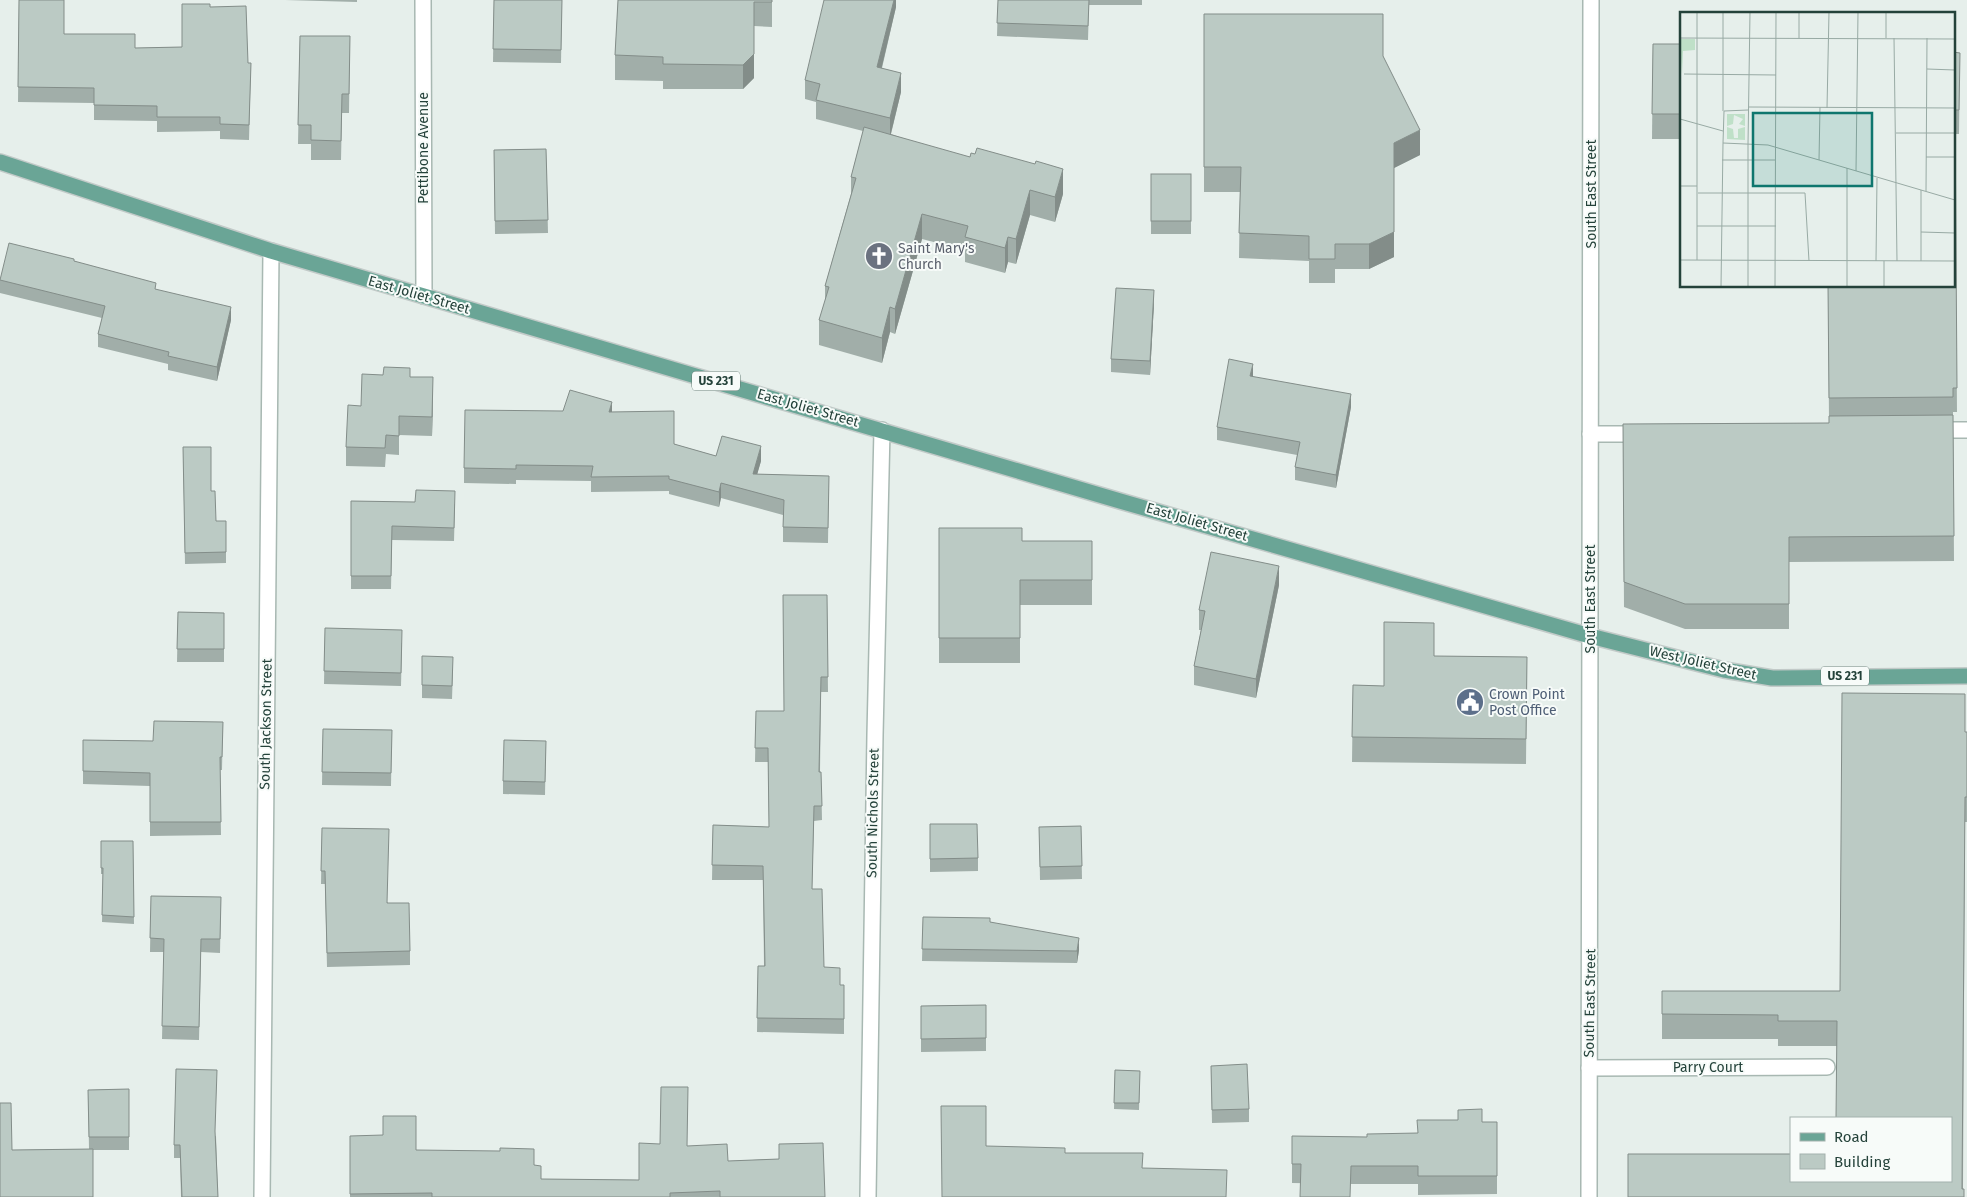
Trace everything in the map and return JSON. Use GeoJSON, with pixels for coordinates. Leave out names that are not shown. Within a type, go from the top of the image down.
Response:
{"type":"FeatureCollection","features":[{"type":"Feature","properties":{"kind":"main road","name":"East Joliet Street"},"geometry":{"type":"LineString","coordinates":[[0,162],[271,251],[1120,501],[1590,636]]}},
{"type":"Feature","properties":{"kind":"main road","name":"West Joliet Street"},"geometry":{"type":"LineString","coordinates":[[1590,636],[1724,670],[1772,678],[1967,676]]}},
{"type":"Feature","properties":{"kind":"street","name":"Pettibone Avenue"},"geometry":{"type":"LineString","coordinates":[[423,0],[424,296]]}},
{"type":"Feature","properties":{"kind":"street","name":"South East Street"},"geometry":{"type":"LineString","coordinates":[[1589,1197],[1591,0]]}},
{"type":"Feature","properties":{"kind":"street","name":"South Jackson Street"},"geometry":{"type":"LineString","coordinates":[[262,1197],[271,251]]}},
{"type":"Feature","properties":{"kind":"street","name":"South Nichols Street"},"geometry":{"type":"LineString","coordinates":[[868,1197],[874,735],[882,430]]}},
{"type":"Feature","properties":{"kind":"street"},"geometry":{"type":"LineString","coordinates":[[1917,431],[1967,430]]}},
{"type":"Feature","properties":{"kind":"street"},"geometry":{"type":"LineString","coordinates":[[1590,434],[1660,434]]}},
{"type":"Feature","properties":{"kind":"street","name":"Parry Court"},"geometry":{"type":"LineString","coordinates":[[1589,1068],[1827,1066]]}},
{"type":"Feature","properties":{"kind":"building"},"geometry":{"type":"Polygon","coordinates":[[[19,0],[64,0],[64,34],[135,34],[135,48],[182,47],[182,4],[210,4],[210,7],[246,6],[248,63],[251,63],[249,125],[220,124],[220,117],[157,117],[157,106],[94,105],[94,88],[18,87],[19,0]]]}},
{"type":"Feature","properties":{"kind":"building"},"geometry":{"type":"Polygon","coordinates":[[[494,0],[562,0],[561,50],[493,49],[494,0]]]}},
{"type":"Feature","properties":{"kind":"building"},"geometry":{"type":"Polygon","coordinates":[[[618,0],[772,0],[772,2],[754,2],[754,54],[743,65],[663,64],[663,57],[615,55],[618,0]]]}},
{"type":"Feature","properties":{"kind":"building"},"geometry":{"type":"Polygon","coordinates":[[[824,0],[894,0],[877,67],[901,73],[890,118],[816,100],[820,84],[805,80],[824,0]]]}},
{"type":"Feature","properties":{"kind":"building"},"geometry":{"type":"Polygon","coordinates":[[[998,0],[1089,0],[1088,26],[997,23],[998,0]]]}},
{"type":"Feature","properties":{"kind":"building"},"geometry":{"type":"Polygon","coordinates":[[[1204,14],[1383,14],[1383,56],[1420,130],[1394,143],[1394,232],[1369,244],[1335,244],[1335,259],[1309,259],[1309,236],[1239,233],[1241,167],[1204,167],[1204,14]]]}},
{"type":"Feature","properties":{"kind":"building"},"geometry":{"type":"Polygon","coordinates":[[[300,36],[350,36],[349,94],[342,94],[341,141],[311,140],[311,125],[298,125],[300,36]]]}},
{"type":"Feature","properties":{"kind":"building"},"geometry":{"type":"Polygon","coordinates":[[[1653,44],[1680,44],[1680,114],[1652,114],[1653,44]]]}},
{"type":"Feature","properties":{"kind":"building"},"geometry":{"type":"Polygon","coordinates":[[[1954,52],[1960,53],[1959,110],[1955,110],[1957,388],[1953,388],[1953,397],[1829,398],[1828,288],[1954,288],[1954,52]]]}},
{"type":"Feature","properties":{"kind":"building","name":"Saint Mary's Church"},"geometry":{"type":"Polygon","coordinates":[[[864,127],[970,157],[971,153],[975,154],[977,148],[1035,164],[1036,161],[1063,169],[1055,197],[1030,190],[1016,239],[1008,237],[1005,248],[965,237],[968,226],[922,214],[895,309],[890,307],[882,338],[819,320],[829,287],[825,286],[856,178],[851,177],[864,127]]]}},
{"type":"Feature","properties":{"kind":"building"},"geometry":{"type":"Polygon","coordinates":[[[546,149],[548,220],[495,221],[494,150],[546,149]]]}},
{"type":"Feature","properties":{"kind":"building"},"geometry":{"type":"Polygon","coordinates":[[[1151,174],[1191,174],[1191,221],[1151,221],[1151,174]]]}},
{"type":"Feature","properties":{"kind":"building"},"geometry":{"type":"Polygon","coordinates":[[[9,243],[74,259],[74,261],[156,283],[155,289],[231,307],[217,367],[168,356],[169,352],[98,334],[105,306],[0,280],[9,243]]]}},
{"type":"Feature","properties":{"kind":"building"},"geometry":{"type":"Polygon","coordinates":[[[1116,288],[1154,290],[1150,361],[1111,359],[1116,288]]]}},
{"type":"Feature","properties":{"kind":"building"},"geometry":{"type":"Polygon","coordinates":[[[1229,359],[1253,364],[1250,376],[1351,394],[1336,475],[1295,467],[1300,442],[1217,427],[1229,359]]]}},
{"type":"Feature","properties":{"kind":"building"},"geometry":{"type":"Polygon","coordinates":[[[384,367],[410,368],[410,377],[433,377],[432,417],[399,416],[399,436],[386,435],[385,448],[346,447],[348,405],[361,406],[362,374],[383,375],[384,367]]]}},
{"type":"Feature","properties":{"kind":"building"},"geometry":{"type":"Polygon","coordinates":[[[570,390],[612,402],[609,412],[674,411],[674,444],[716,456],[722,436],[761,446],[753,474],[829,476],[828,528],[783,527],[784,500],[721,483],[719,492],[669,479],[669,476],[591,477],[593,466],[516,465],[516,469],[464,468],[465,410],[563,411],[570,390]]]}},
{"type":"Feature","properties":{"kind":"building"},"geometry":{"type":"Polygon","coordinates":[[[1953,415],[1954,536],[1789,537],[1789,604],[1685,604],[1624,582],[1623,424],[1829,423],[1829,416],[1953,415]]]}},
{"type":"Feature","properties":{"kind":"building"},"geometry":{"type":"Polygon","coordinates":[[[183,447],[211,447],[211,491],[215,491],[216,521],[226,521],[226,552],[185,553],[183,447]]]}},
{"type":"Feature","properties":{"kind":"building"},"geometry":{"type":"Polygon","coordinates":[[[416,490],[455,491],[454,528],[392,526],[391,576],[351,576],[351,501],[415,502],[416,490]]]}},
{"type":"Feature","properties":{"kind":"building"},"geometry":{"type":"Polygon","coordinates":[[[939,528],[1022,528],[1022,541],[1092,541],[1092,580],[1020,580],[1020,638],[939,638],[939,528]]]}},
{"type":"Feature","properties":{"kind":"building"},"geometry":{"type":"Polygon","coordinates":[[[1211,552],[1279,566],[1256,679],[1194,666],[1205,611],[1199,610],[1211,552]]]}},
{"type":"Feature","properties":{"kind":"building"},"geometry":{"type":"Polygon","coordinates":[[[783,595],[827,595],[828,677],[821,677],[819,772],[821,772],[822,806],[814,806],[812,889],[822,889],[824,967],[840,968],[840,985],[844,985],[844,1019],[757,1018],[758,966],[765,966],[763,866],[712,865],[713,825],[769,827],[768,748],[755,748],[756,711],[784,711],[783,595]]]}},
{"type":"Feature","properties":{"kind":"building"},"geometry":{"type":"Polygon","coordinates":[[[178,612],[224,613],[224,649],[177,649],[178,612]]]}},
{"type":"Feature","properties":{"kind":"building"},"geometry":{"type":"Polygon","coordinates":[[[1384,622],[1434,623],[1434,656],[1527,657],[1526,739],[1352,737],[1353,685],[1384,686],[1384,622]]]}},
{"type":"Feature","properties":{"kind":"building"},"geometry":{"type":"Polygon","coordinates":[[[325,628],[402,630],[401,673],[324,671],[325,628]]]}},
{"type":"Feature","properties":{"kind":"building"},"geometry":{"type":"Polygon","coordinates":[[[422,656],[453,657],[452,686],[422,685],[422,656]]]}},
{"type":"Feature","properties":{"kind":"building"},"geometry":{"type":"Polygon","coordinates":[[[1842,693],[1965,694],[1967,797],[1965,797],[1962,1189],[1964,1189],[1964,1197],[1628,1197],[1628,1154],[1790,1154],[1790,1182],[1952,1182],[1952,1117],[1836,1117],[1837,1021],[1778,1021],[1778,1015],[1662,1014],[1662,991],[1840,991],[1842,693]]]}},
{"type":"Feature","properties":{"kind":"building"},"geometry":{"type":"Polygon","coordinates":[[[154,721],[223,722],[222,757],[220,757],[221,822],[150,822],[150,773],[83,771],[83,740],[153,741],[154,721]]]}},
{"type":"Feature","properties":{"kind":"building"},"geometry":{"type":"Polygon","coordinates":[[[323,729],[392,730],[391,773],[322,772],[323,729]]]}},
{"type":"Feature","properties":{"kind":"building"},"geometry":{"type":"Polygon","coordinates":[[[504,740],[546,741],[545,782],[503,781],[504,740]]]}},
{"type":"Feature","properties":{"kind":"building"},"geometry":{"type":"Polygon","coordinates":[[[930,824],[977,824],[978,858],[930,859],[930,824]]]}},
{"type":"Feature","properties":{"kind":"building"},"geometry":{"type":"Polygon","coordinates":[[[1081,826],[1082,866],[1040,867],[1039,827],[1081,826]]]}},
{"type":"Feature","properties":{"kind":"building"},"geometry":{"type":"Polygon","coordinates":[[[322,828],[389,829],[387,903],[409,903],[410,951],[327,953],[325,871],[321,871],[322,828]]]}},
{"type":"Feature","properties":{"kind":"building"},"geometry":{"type":"Polygon","coordinates":[[[101,841],[133,841],[134,917],[102,915],[103,868],[101,868],[101,841]]]}},
{"type":"Feature","properties":{"kind":"building"},"geometry":{"type":"Polygon","coordinates":[[[151,896],[221,897],[220,939],[201,939],[199,1027],[162,1026],[164,939],[150,938],[151,896]]]}},
{"type":"Feature","properties":{"kind":"building"},"geometry":{"type":"Polygon","coordinates":[[[923,917],[990,918],[990,922],[1079,938],[1077,951],[922,949],[923,917]]]}},
{"type":"Feature","properties":{"kind":"building"},"geometry":{"type":"Polygon","coordinates":[[[986,1005],[986,1038],[921,1039],[921,1006],[986,1005]]]}},
{"type":"Feature","properties":{"kind":"building"},"geometry":{"type":"Polygon","coordinates":[[[1247,1064],[1249,1109],[1212,1110],[1211,1066],[1247,1064]]]}},
{"type":"Feature","properties":{"kind":"building"},"geometry":{"type":"Polygon","coordinates":[[[176,1069],[217,1070],[215,1131],[218,1197],[182,1197],[180,1145],[174,1145],[176,1069]]]}},
{"type":"Feature","properties":{"kind":"building"},"geometry":{"type":"Polygon","coordinates":[[[1115,1070],[1140,1071],[1139,1103],[1114,1103],[1115,1070]]]}},
{"type":"Feature","properties":{"kind":"building"},"geometry":{"type":"Polygon","coordinates":[[[661,1087],[688,1087],[687,1146],[727,1144],[728,1161],[779,1159],[779,1144],[823,1143],[825,1197],[720,1197],[720,1191],[670,1193],[670,1197],[432,1197],[432,1193],[350,1194],[350,1136],[383,1135],[383,1116],[416,1116],[416,1150],[500,1151],[500,1148],[534,1149],[534,1165],[541,1166],[541,1179],[639,1180],[639,1143],[660,1144],[661,1087]]]}},
{"type":"Feature","properties":{"kind":"building"},"geometry":{"type":"Polygon","coordinates":[[[129,1089],[129,1137],[89,1137],[88,1090],[129,1089]]]}},
{"type":"Feature","properties":{"kind":"building"},"geometry":{"type":"Polygon","coordinates":[[[0,1103],[11,1103],[12,1150],[93,1149],[93,1197],[0,1197],[0,1103]]]}},
{"type":"Feature","properties":{"kind":"building"},"geometry":{"type":"Polygon","coordinates":[[[941,1106],[986,1106],[986,1146],[1065,1148],[1065,1153],[1143,1153],[1142,1168],[1227,1170],[1226,1197],[942,1197],[941,1106]]]}},
{"type":"Feature","properties":{"kind":"building"},"geometry":{"type":"Polygon","coordinates":[[[1482,1109],[1482,1122],[1497,1122],[1497,1176],[1418,1176],[1418,1166],[1351,1166],[1350,1197],[1300,1197],[1301,1164],[1292,1164],[1292,1136],[1367,1137],[1367,1134],[1418,1133],[1417,1120],[1458,1120],[1458,1110],[1482,1109]]]}},
{"type":"Feature","properties":{"kind":"place","name":"Saint Mary's Church"},"geometry":{"type":"Point","coordinates":[879,256]}},
{"type":"Feature","properties":{"kind":"place","name":"Crown Point Post Office"},"geometry":{"type":"Point","coordinates":[1470,702]}}]}
